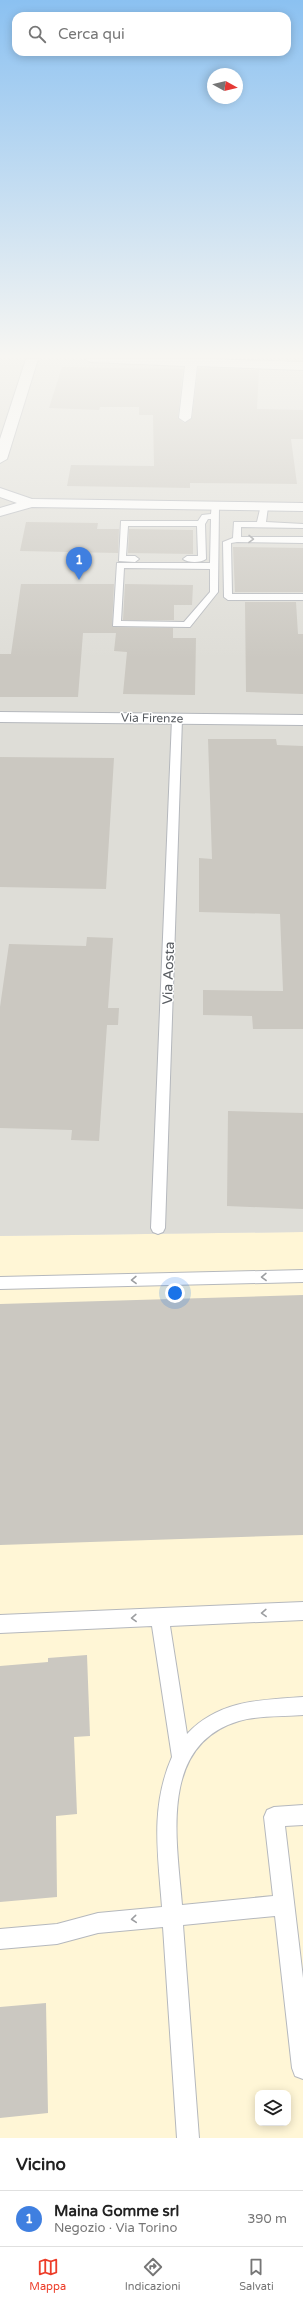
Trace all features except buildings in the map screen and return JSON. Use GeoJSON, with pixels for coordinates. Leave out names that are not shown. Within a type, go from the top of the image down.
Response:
{"type":"FeatureCollection","features":[{"type":"Feature","properties":{"kind":"street"},"geometry":{"type":"LineString","coordinates":[[2,499],[31,503],[215,511],[264,507],[303,507]]}},
{"type":"Feature","properties":{"kind":"street","name":"Via Firenze"},"geometry":{"type":"LineString","coordinates":[[0,717],[303,720]]}},
{"type":"Feature","properties":{"kind":"lane"},"geometry":{"type":"LineString","coordinates":[[261,525],[264,507]]}},
{"type":"Feature","properties":{"kind":"lane"},"geometry":{"type":"LineString","coordinates":[[201,524],[124,523],[122,559],[202,559],[201,524],[205,517],[215,511]]}},
{"type":"Feature","properties":{"kind":"lane"},"geometry":{"type":"LineString","coordinates":[[215,511],[215,566],[214,592],[187,625],[116,624],[120,565],[215,566]]}},
{"type":"Feature","properties":{"kind":"lane"},"geometry":{"type":"LineString","coordinates":[[236,539],[238,524],[303,526]]}},
{"type":"Feature","properties":{"kind":"lane"},"geometry":{"type":"LineString","coordinates":[[303,540],[236,539],[227,542],[228,597],[303,598]]}},
{"type":"Feature","properties":{"kind":"lane","name":"Via Aosta"},"geometry":{"type":"LineString","coordinates":[[158,1228],[177,719]]}},
{"type":"Feature","properties":{"kind":"lane"},"geometry":{"type":"LineString","coordinates":[[0,1283],[303,1276]]}},
{"type":"Feature","properties":{"kind":"lane"},"geometry":{"type":"LineString","coordinates":[[0,1624],[303,1611]]}},
{"type":"Feature","properties":{"kind":"lane"},"geometry":{"type":"LineString","coordinates":[[160,1617],[181,1756]]}},
{"type":"Feature","properties":{"kind":"lane"},"geometry":{"type":"LineString","coordinates":[[188,2138],[172,1915],[166,1808],[168,1789],[181,1756],[204,1730],[233,1713],[249,1710],[303,1706]]}},
{"type":"Feature","properties":{"kind":"lane"},"geometry":{"type":"LineString","coordinates":[[303,1815],[274,1817],[303,2068]]}},
{"type":"Feature","properties":{"kind":"lane"},"geometry":{"type":"LineString","coordinates":[[0,1939],[57,1934],[98,1923],[284,1905]]}},
{"type":"Feature","properties":{"kind":"shaded area"},"geometry":{"type":"Polygon","coordinates":[[[0,459],[303,459],[303,1232],[0,1236],[0,459]]]}},
{"type":"Feature","properties":{"kind":"shaded area"},"geometry":{"type":"Polygon","coordinates":[[[303,1232],[303,2138],[0,2138],[0,1236],[303,1232]]]}},
{"type":"Feature","properties":{"kind":"place","name":"Maina Gomme srl"},"geometry":{"type":"Point","coordinates":[79,580]}}]}
